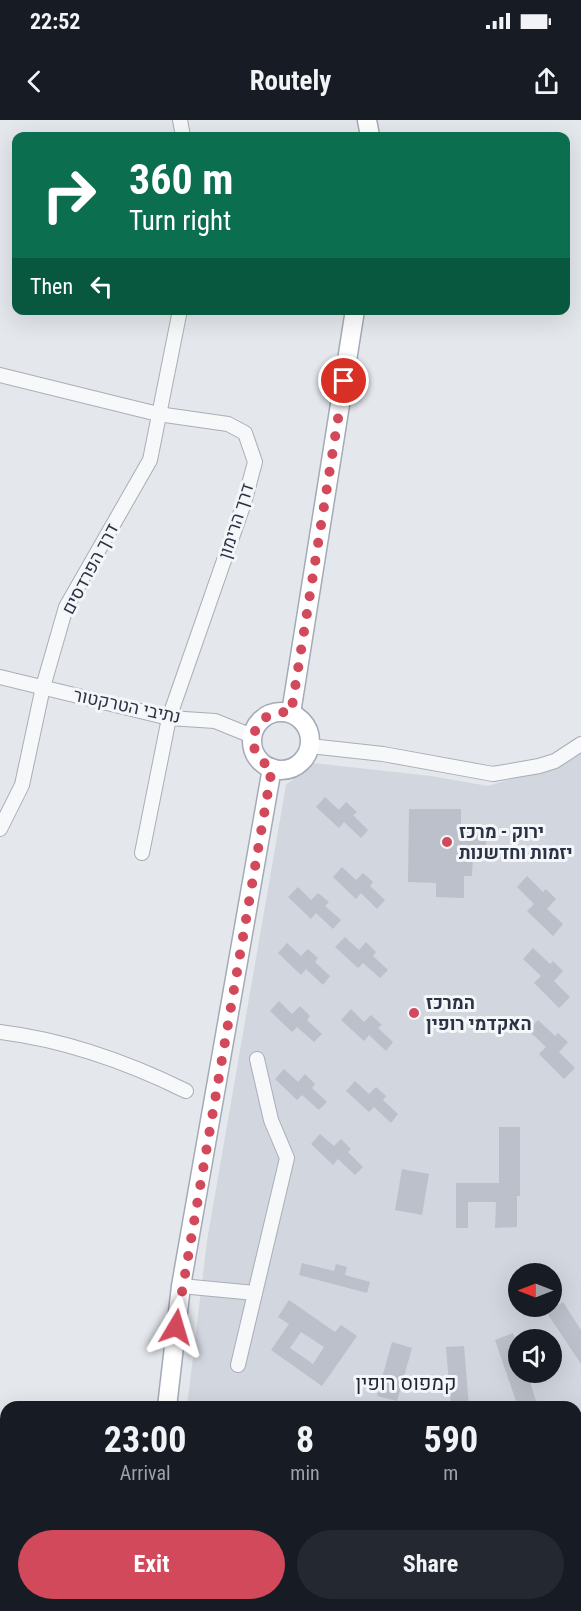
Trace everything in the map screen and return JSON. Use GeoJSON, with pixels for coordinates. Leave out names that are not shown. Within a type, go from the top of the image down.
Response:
{"type":"FeatureCollection","features":[{"type":"Feature","properties":{"kind":"main road"},"geometry":{"type":"LineString","coordinates":[[291,713],[355,315]]}},
{"type":"Feature","properties":{"kind":"main road"},"geometry":{"type":"LineString","coordinates":[[282,711],[291,713],[304,723],[310,738],[306,756],[291,768],[272,768],[264,765],[254,752],[252,736],[255,728],[266,715],[282,711]]}},
{"type":"Feature","properties":{"kind":"main road"},"geometry":{"type":"LineString","coordinates":[[167,1401],[181,1287],[272,768]]}},
{"type":"Feature","properties":{"kind":"street","name":"דרך הפרדסים"},"geometry":{"type":"LineString","coordinates":[[0,830],[3,815],[22,785],[42,687],[66,608],[150,460],[179,315]]}},
{"type":"Feature","properties":{"kind":"street","name":"דרך הרימון"},"geometry":{"type":"LineString","coordinates":[[0,375],[158,414],[228,424],[245,433],[255,462],[244,503],[169,718],[142,853]]}},
{"type":"Feature","properties":{"kind":"street","name":"נתיבי הטרקטור"},"geometry":{"type":"LineString","coordinates":[[0,677],[169,718],[215,721],[252,736]]}},
{"type":"Feature","properties":{"kind":"street"},"geometry":{"type":"LineString","coordinates":[[310,746],[394,756],[493,774],[555,761],[581,744]]}},
{"type":"Feature","properties":{"kind":"street"},"geometry":{"type":"LineString","coordinates":[[0,1032],[34,1036],[110,1058],[186,1091]]}},
{"type":"Feature","properties":{"kind":"street"},"geometry":{"type":"LineString","coordinates":[[238,1365],[286,1158],[271,1120],[256,1059]]}},
{"type":"Feature","properties":{"kind":"street"},"geometry":{"type":"LineString","coordinates":[[181,1287],[255,1293]]}},
{"type":"Feature","properties":{"kind":"shaded area","name":"המרכז האקדמי רופין"},"geometry":{"type":"Polygon","coordinates":[[[581,750],[581,1401],[188,1401],[207,1241],[286,785],[313,763],[431,776],[488,786],[557,765],[581,750]]]}},
{"type":"Feature","properties":{"kind":"building"},"geometry":{"type":"Polygon","coordinates":[[[325,797],[339,810],[346,802],[357,812],[353,815],[368,830],[361,838],[344,822],[339,828],[316,807],[325,797]]]}},
{"type":"Feature","properties":{"kind":"building","name":"ירוק - מרכז יזמות וחדשנות"},"geometry":{"type":"Polygon","coordinates":[[[409,809],[461,809],[461,827],[486,828],[486,856],[473,856],[472,876],[464,876],[464,898],[436,897],[436,883],[408,882],[409,809]]]}},
{"type":"Feature","properties":{"kind":"building"},"geometry":{"type":"Polygon","coordinates":[[[342,867],[356,880],[363,873],[373,882],[370,886],[385,900],[377,909],[361,893],[356,899],[333,877],[342,867]]]}},
{"type":"Feature","properties":{"kind":"building"},"geometry":{"type":"Polygon","coordinates":[[[527,876],[543,892],[546,889],[556,899],[547,909],[563,924],[553,936],[527,911],[534,904],[517,887],[527,876]]]}},
{"type":"Feature","properties":{"kind":"building"},"geometry":{"type":"Polygon","coordinates":[[[298,887],[311,900],[318,893],[329,902],[325,906],[341,920],[333,929],[316,913],[311,919],[288,897],[298,887]]]}},
{"type":"Feature","properties":{"kind":"building"},"geometry":{"type":"Polygon","coordinates":[[[345,937],[359,950],[366,942],[376,952],[373,956],[388,970],[380,978],[363,963],[358,968],[335,947],[345,937]]]}},
{"type":"Feature","properties":{"kind":"building"},"geometry":{"type":"Polygon","coordinates":[[[287,943],[301,956],[308,949],[318,958],[315,962],[330,976],[323,985],[306,969],[301,975],[278,953],[287,943]]]}},
{"type":"Feature","properties":{"kind":"building"},"geometry":{"type":"Polygon","coordinates":[[[533,948],[550,964],[553,961],[563,971],[554,981],[570,997],[559,1008],[534,983],[541,976],[523,959],[533,948]]]}},
{"type":"Feature","properties":{"kind":"building"},"geometry":{"type":"Polygon","coordinates":[[[279,1001],[292,1014],[300,1006],[310,1016],[307,1020],[322,1034],[314,1042],[297,1027],[292,1032],[270,1011],[279,1001]]]}},
{"type":"Feature","properties":{"kind":"building"},"geometry":{"type":"Polygon","coordinates":[[[351,1009],[364,1022],[371,1015],[382,1025],[378,1028],[393,1042],[386,1051],[369,1035],[364,1041],[341,1020],[351,1009]]]}},
{"type":"Feature","properties":{"kind":"building"},"geometry":{"type":"Polygon","coordinates":[[[538,1020],[555,1036],[558,1033],[568,1042],[559,1052],[575,1068],[564,1079],[539,1054],[546,1047],[528,1030],[538,1020]]]}},
{"type":"Feature","properties":{"kind":"building"},"geometry":{"type":"Polygon","coordinates":[[[284,1069],[298,1082],[305,1074],[315,1084],[312,1088],[327,1102],[319,1110],[302,1095],[297,1100],[275,1079],[284,1069]]]}},
{"type":"Feature","properties":{"kind":"building"},"geometry":{"type":"Polygon","coordinates":[[[355,1081],[369,1094],[376,1087],[386,1096],[383,1100],[398,1114],[391,1123],[374,1107],[369,1112],[346,1091],[355,1081]]]}},
{"type":"Feature","properties":{"kind":"building"},"geometry":{"type":"Polygon","coordinates":[[[499,1127],[520,1127],[520,1196],[517,1196],[517,1227],[495,1228],[496,1202],[468,1202],[468,1228],[456,1228],[456,1183],[499,1183],[499,1127]]]}},
{"type":"Feature","properties":{"kind":"building"},"geometry":{"type":"Polygon","coordinates":[[[320,1134],[334,1146],[341,1139],[351,1149],[348,1152],[363,1167],[355,1175],[338,1159],[333,1165],[311,1144],[320,1134]]]}},
{"type":"Feature","properties":{"kind":"building"},"geometry":{"type":"Polygon","coordinates":[[[402,1169],[429,1174],[422,1215],[395,1210],[402,1169]]]}},
{"type":"Feature","properties":{"kind":"building"},"geometry":{"type":"Polygon","coordinates":[[[302,1263],[334,1271],[336,1264],[347,1267],[345,1275],[370,1282],[367,1293],[299,1275],[302,1263]]]}},
{"type":"Feature","properties":{"kind":"building"},"geometry":{"type":"Polygon","coordinates":[[[289,1300],[335,1332],[341,1325],[357,1336],[322,1386],[271,1350],[289,1324],[278,1317],[289,1300]],[[301,1332],[290,1348],[313,1364],[324,1347],[301,1332]]]}},
{"type":"Feature","properties":{"kind":"building"},"geometry":{"type":"Polygon","coordinates":[[[562,1303],[581,1330],[581,1364],[562,1336],[562,1329],[558,1329],[550,1317],[562,1317],[562,1303]]]}},
{"type":"Feature","properties":{"kind":"building"},"geometry":{"type":"Polygon","coordinates":[[[508,1335],[508,1378],[495,1340],[508,1335]]]}},
{"type":"Feature","properties":{"kind":"building"},"geometry":{"type":"Polygon","coordinates":[[[392,1342],[412,1348],[397,1401],[377,1396],[392,1342]]]}},
{"type":"Feature","properties":{"kind":"building"},"geometry":{"type":"Polygon","coordinates":[[[464,1346],[469,1401],[450,1401],[446,1347],[464,1346]]]}},
{"type":"Feature","properties":{"kind":"building"},"geometry":{"type":"Polygon","coordinates":[[[510,1383],[530,1383],[536,1401],[516,1401],[510,1383]]]}},
{"type":"Feature","properties":{"kind":"place","name":"ירוק - מרכז יזמות וחדשנות"},"geometry":{"type":"Point","coordinates":[447,842]}},
{"type":"Feature","properties":{"kind":"place","name":"המרכז האקדמי רופין"},"geometry":{"type":"Point","coordinates":[414,1013]}},
{"type":"Feature","properties":{"kind":"district","name":"קמפוס רופין"},"geometry":{"type":"Point","coordinates":[406,1383]}},
{"type":"Feature","properties":{"kind":"route"},"geometry":{"type":"LineString","coordinates":[[176,1327],[181,1287],[272,768],[264,765],[258,759],[254,752],[252,736],[255,728],[266,715],[282,711],[291,713],[344,381]]}}]}
